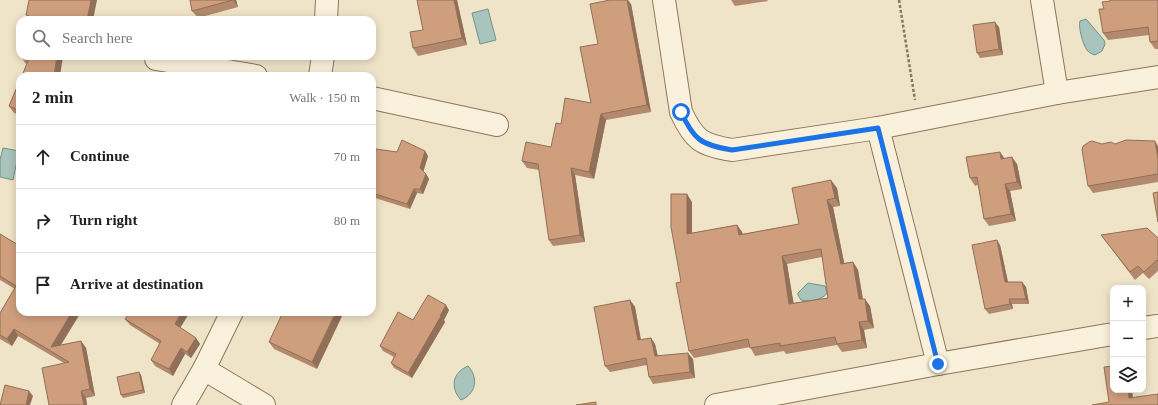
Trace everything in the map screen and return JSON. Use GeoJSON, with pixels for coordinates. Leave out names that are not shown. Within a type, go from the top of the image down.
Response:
{"type":"FeatureCollection","features":[{"type":"Feature","properties":{"kind":"street"},"geometry":{"type":"LineString","coordinates":[[326,16],[327,0]]}},
{"type":"Feature","properties":{"kind":"street"},"geometry":{"type":"LineString","coordinates":[[664,0],[681,112],[689,129],[699,140],[714,147],[732,150],[878,128],[1057,93],[1158,77]]}},
{"type":"Feature","properties":{"kind":"street"},"geometry":{"type":"LineString","coordinates":[[1042,0],[1057,93]]}},
{"type":"Feature","properties":{"kind":"street"},"geometry":{"type":"LineString","coordinates":[[162,60],[232,72]]}},
{"type":"Feature","properties":{"kind":"street"},"geometry":{"type":"LineString","coordinates":[[321,72],[322,60]]}},
{"type":"Feature","properties":{"kind":"street"},"geometry":{"type":"LineString","coordinates":[[376,99],[497,126]]}},
{"type":"Feature","properties":{"kind":"street"},"geometry":{"type":"LineString","coordinates":[[878,128],[938,364]]}},
{"type":"Feature","properties":{"kind":"street"},"geometry":{"type":"LineString","coordinates":[[183,405],[204,369],[230,316]]}},
{"type":"Feature","properties":{"kind":"street"},"geometry":{"type":"LineString","coordinates":[[1146,328],[1158,326]]}},
{"type":"Feature","properties":{"kind":"street"},"geometry":{"type":"LineString","coordinates":[[716,405],[938,364],[1110,335]]}},
{"type":"Feature","properties":{"kind":"street"},"geometry":{"type":"LineString","coordinates":[[204,369],[264,405]]}},
{"type":"Feature","properties":{"kind":"path"},"geometry":{"type":"LineString","coordinates":[[899,0],[918,120]]}},
{"type":"Feature","properties":{"kind":"water"},"geometry":{"type":"Polygon","coordinates":[[[488,9],[496,40],[480,44],[472,13],[488,9]]]}},
{"type":"Feature","properties":{"kind":"water"},"geometry":{"type":"Polygon","coordinates":[[[1086,19],[1104,40],[1105,44],[1102,51],[1095,55],[1087,50],[1081,36],[1080,21],[1086,19]]]}},
{"type":"Feature","properties":{"kind":"water"},"geometry":{"type":"Polygon","coordinates":[[[3,148],[16,150],[16,166],[13,180],[0,177],[0,160],[3,148]]]}},
{"type":"Feature","properties":{"kind":"water"},"geometry":{"type":"Polygon","coordinates":[[[808,283],[825,286],[827,293],[815,300],[801,300],[798,293],[808,283]]]}},
{"type":"Feature","properties":{"kind":"water"},"geometry":{"type":"Polygon","coordinates":[[[468,366],[475,380],[473,390],[461,400],[455,391],[454,381],[459,373],[468,366]]]}},
{"type":"Feature","properties":{"kind":"building"},"geometry":{"type":"Polygon","coordinates":[[[29,0],[91,0],[88,16],[26,15],[29,0]]]}},
{"type":"Feature","properties":{"kind":"building"},"geometry":{"type":"Polygon","coordinates":[[[190,0],[233,0],[192,11],[190,0]]]}},
{"type":"Feature","properties":{"kind":"building"},"geometry":{"type":"Polygon","coordinates":[[[417,0],[454,0],[462,38],[413,48],[410,32],[423,30],[417,0]]]}},
{"type":"Feature","properties":{"kind":"building"},"geometry":{"type":"Polygon","coordinates":[[[610,0],[627,0],[647,105],[601,114],[589,172],[571,168],[580,235],[549,240],[538,164],[522,161],[526,142],[551,147],[556,123],[561,124],[565,98],[591,103],[580,47],[598,44],[590,4],[610,0]]]}},
{"type":"Feature","properties":{"kind":"building"},"geometry":{"type":"Polygon","coordinates":[[[1110,0],[1158,0],[1158,41],[1150,42],[1148,27],[1103,33],[1099,9],[1104,9],[1102,2],[1110,0]]]}},
{"type":"Feature","properties":{"kind":"building"},"geometry":{"type":"Polygon","coordinates":[[[995,22],[999,49],[977,53],[973,25],[995,22]]]}},
{"type":"Feature","properties":{"kind":"building"},"geometry":{"type":"Polygon","coordinates":[[[28,60],[56,60],[54,72],[24,72],[28,60]]]}},
{"type":"Feature","properties":{"kind":"building"},"geometry":{"type":"Polygon","coordinates":[[[16,89],[16,109],[9,106],[16,89]]]}},
{"type":"Feature","properties":{"kind":"building"},"geometry":{"type":"Polygon","coordinates":[[[402,140],[425,151],[420,168],[426,174],[420,189],[414,189],[407,204],[376,194],[376,149],[397,152],[402,140]]]}},
{"type":"Feature","properties":{"kind":"building"},"geometry":{"type":"Polygon","coordinates":[[[1126,140],[1155,141],[1158,159],[1158,174],[1088,186],[1082,150],[1083,146],[1092,141],[1102,144],[1111,142],[1115,144],[1126,140]]]}},
{"type":"Feature","properties":{"kind":"building"},"geometry":{"type":"Polygon","coordinates":[[[1000,152],[1001,159],[1012,157],[1017,182],[1005,184],[1011,214],[984,219],[977,177],[970,178],[966,157],[1000,152]]]}},
{"type":"Feature","properties":{"kind":"building"},"geometry":{"type":"Polygon","coordinates":[[[831,180],[835,198],[827,200],[841,264],[853,262],[859,299],[865,299],[868,321],[859,322],[862,340],[837,344],[835,337],[780,346],[780,343],[750,348],[748,339],[689,351],[676,283],[681,282],[671,227],[671,194],[687,194],[687,234],[737,225],[739,235],[799,224],[792,188],[831,180]],[[821,249],[782,256],[789,304],[828,298],[821,249]]]}},
{"type":"Feature","properties":{"kind":"building"},"geometry":{"type":"Polygon","coordinates":[[[1158,192],[1158,222],[1153,193],[1158,192]]]}},
{"type":"Feature","properties":{"kind":"building"},"geometry":{"type":"Polygon","coordinates":[[[1147,228],[1158,238],[1158,261],[1157,260],[1144,272],[1138,266],[1130,272],[1101,235],[1147,228]]]}},
{"type":"Feature","properties":{"kind":"building"},"geometry":{"type":"Polygon","coordinates":[[[0,234],[16,244],[16,286],[0,276],[0,234]]]}},
{"type":"Feature","properties":{"kind":"building"},"geometry":{"type":"Polygon","coordinates":[[[997,240],[1005,282],[1022,282],[1026,299],[1009,299],[1010,304],[985,309],[972,245],[997,240]]]}},
{"type":"Feature","properties":{"kind":"building"},"geometry":{"type":"Polygon","coordinates":[[[16,286],[16,316],[70,316],[51,347],[81,341],[90,389],[81,391],[84,405],[49,405],[42,368],[69,362],[14,329],[7,339],[0,335],[0,313],[16,286]]]}},
{"type":"Feature","properties":{"kind":"building"},"geometry":{"type":"Polygon","coordinates":[[[428,295],[446,305],[408,373],[391,363],[396,354],[380,346],[398,312],[413,320],[428,295]]]}},
{"type":"Feature","properties":{"kind":"building"},"geometry":{"type":"Polygon","coordinates":[[[630,300],[638,340],[651,338],[655,356],[688,353],[690,372],[649,377],[646,358],[605,366],[594,307],[630,300]]]}},
{"type":"Feature","properties":{"kind":"building"},"geometry":{"type":"Polygon","coordinates":[[[127,316],[180,316],[175,324],[196,338],[187,352],[181,348],[169,369],[151,360],[161,341],[125,319],[127,316]]]}},
{"type":"Feature","properties":{"kind":"building"},"geometry":{"type":"Polygon","coordinates":[[[281,316],[334,316],[312,362],[269,342],[281,316]]]}},
{"type":"Feature","properties":{"kind":"building"},"geometry":{"type":"Polygon","coordinates":[[[1110,366],[1110,393],[1128,393],[1129,398],[1158,394],[1158,405],[1092,405],[1109,402],[1104,367],[1110,366]]]}},
{"type":"Feature","properties":{"kind":"building"},"geometry":{"type":"Polygon","coordinates":[[[139,372],[143,390],[121,395],[117,377],[139,372]]]}},
{"type":"Feature","properties":{"kind":"building"},"geometry":{"type":"Polygon","coordinates":[[[5,385],[29,391],[26,405],[0,405],[5,385]]]}},
{"type":"Feature","properties":{"kind":"building"},"geometry":{"type":"Polygon","coordinates":[[[596,402],[596,405],[576,405],[596,402]]]}},
{"type":"Feature","properties":{"kind":"route"},"geometry":{"type":"LineString","coordinates":[[681,112],[689,129],[699,140],[714,147],[732,150],[878,128],[938,364]]}}]}
